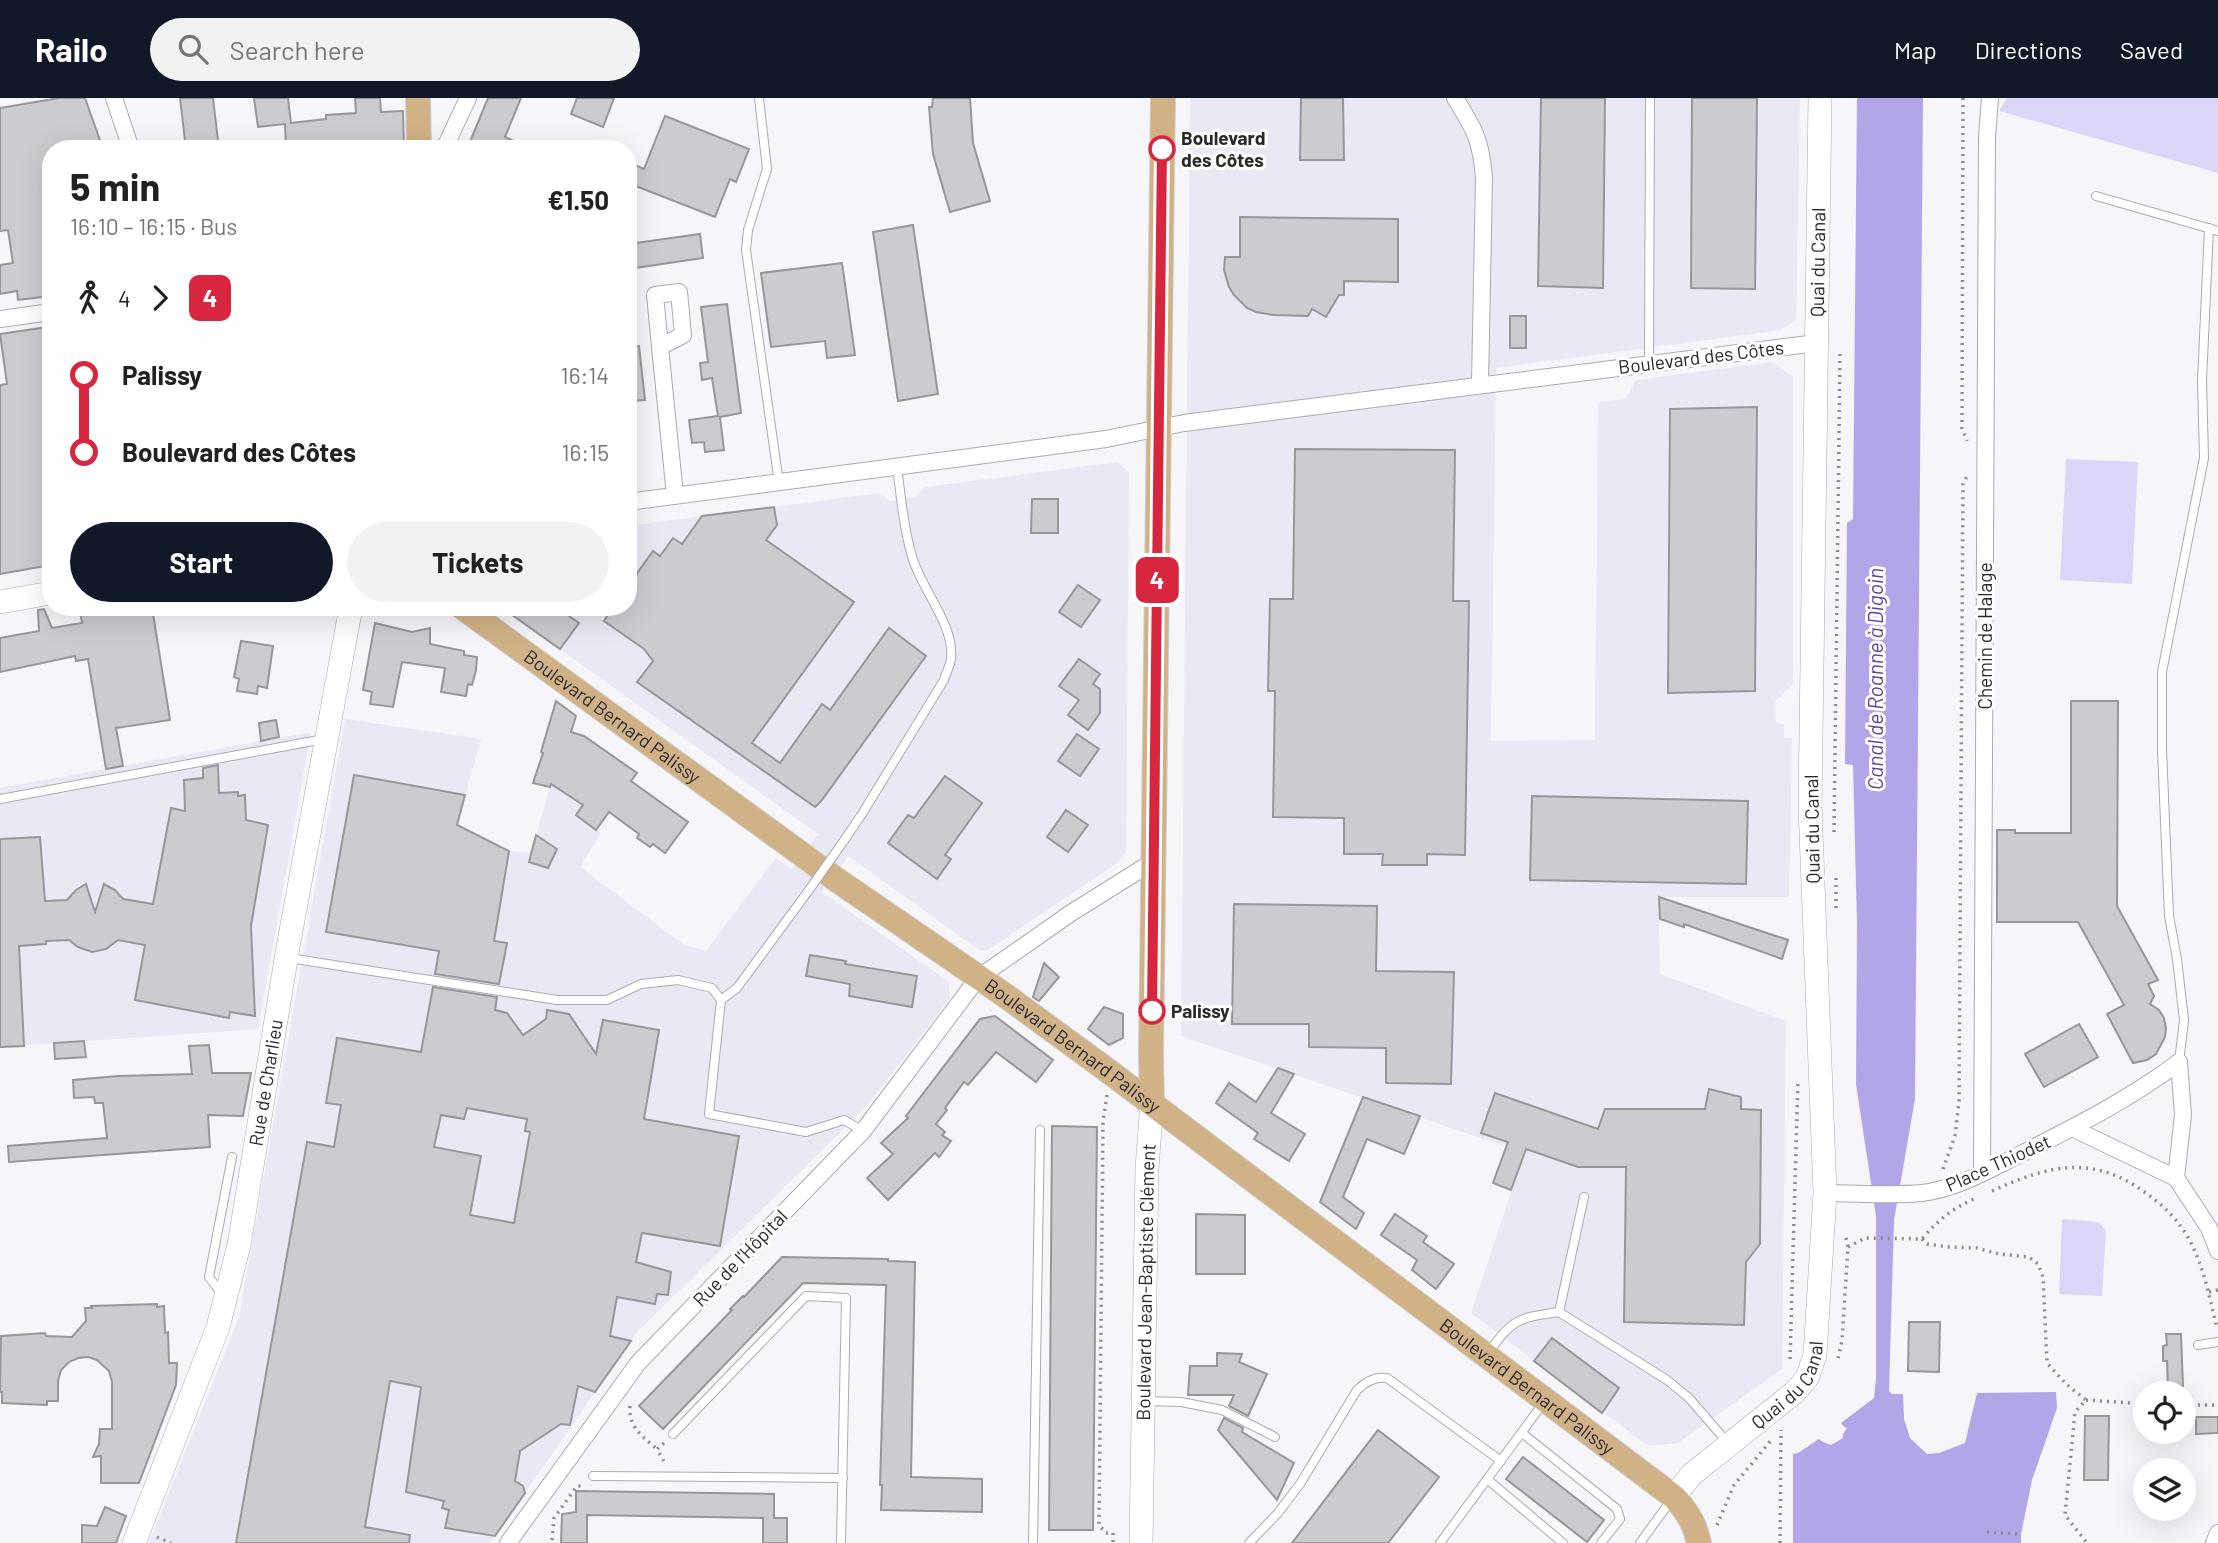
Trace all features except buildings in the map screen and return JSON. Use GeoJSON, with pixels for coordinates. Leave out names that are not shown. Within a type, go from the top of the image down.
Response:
{"type":"FeatureCollection","features":[{"type":"Feature","properties":{"kind":"main road"},"geometry":{"type":"LineString","coordinates":[[418,98],[419,140]]}},
{"type":"Feature","properties":{"kind":"main road","name":"Boulevard Jean-Baptiste Clément"},"geometry":{"type":"LineString","coordinates":[[1152,1103],[1163,98]]}},
{"type":"Feature","properties":{"kind":"main road","name":"Boulevard Bernard Palissy"},"geometry":{"type":"LineString","coordinates":[[474,616],[837,880],[1152,1103],[1674,1497],[1706,1537]]}},
{"type":"Feature","properties":{"kind":"street"},"geometry":{"type":"LineString","coordinates":[[114,98],[128,140]]}},
{"type":"Feature","properties":{"kind":"street"},"geometry":{"type":"LineString","coordinates":[[448,140],[468,98]]}},
{"type":"Feature","properties":{"kind":"street"},"geometry":{"type":"LineString","coordinates":[[1455,98],[1476,131],[1485,178],[1480,384]]}},
{"type":"Feature","properties":{"kind":"street","name":"Quai du Canal"},"geometry":{"type":"LineString","coordinates":[[1674,1497],[1691,1475],[1783,1402],[1807,1378],[1815,1355],[1825,1194],[1810,806],[1821,98]]}},
{"type":"Feature","properties":{"kind":"street","name":"Chemin de Halage"},"geometry":{"type":"LineString","coordinates":[[1982,1173],[1987,136],[1990,98]]}},
{"type":"Feature","properties":{"kind":"street"},"geometry":{"type":"LineString","coordinates":[[0,319],[42,313]]}},
{"type":"Feature","properties":{"kind":"street","name":"Boulevard des Côtes"},"geometry":{"type":"LineString","coordinates":[[637,501],[1106,439],[1184,423],[1817,343]]}},
{"type":"Feature","properties":{"kind":"street"},"geometry":{"type":"LineString","coordinates":[[660,347],[675,495]]}},
{"type":"Feature","properties":{"kind":"street"},"geometry":{"type":"LineString","coordinates":[[0,601],[42,594]]}},
{"type":"Feature","properties":{"kind":"street","name":"Rue de Charlieu"},"geometry":{"type":"LineString","coordinates":[[134,1543],[218,1327],[239,1245],[286,957],[349,616]]}},
{"type":"Feature","properties":{"kind":"street","name":"Rue de l'Hôpital"},"geometry":{"type":"LineString","coordinates":[[509,1543],[638,1363],[863,1131],[978,978],[1071,913],[1154,861]]}},
{"type":"Feature","properties":{"kind":"street"},"geometry":{"type":"LineString","coordinates":[[2179,1062],[2183,1115],[2176,1178],[2209,1228],[2218,1251]]}},
{"type":"Feature","properties":{"kind":"street","name":"Place Thiodet"},"geometry":{"type":"LineString","coordinates":[[1825,1194],[1923,1193],[1948,1188],[2072,1128],[2151,1083],[2179,1062]]}},
{"type":"Feature","properties":{"kind":"street","name":"Boulevard Jean-Baptiste Clément"},"geometry":{"type":"LineString","coordinates":[[1142,1543],[1147,1168],[1152,1103]]}},
{"type":"Feature","properties":{"kind":"street","name":"Place Thiodet"},"geometry":{"type":"LineString","coordinates":[[2072,1128],[2176,1178]]}},
{"type":"Feature","properties":{"kind":"street"},"geometry":{"type":"LineString","coordinates":[[2214,1543],[2218,1533]]}},
{"type":"Feature","properties":{"kind":"lane"},"geometry":{"type":"LineString","coordinates":[[759,98],[767,169],[748,230],[746,250],[779,483]]}},
{"type":"Feature","properties":{"kind":"lane"},"geometry":{"type":"LineString","coordinates":[[1649,363],[1650,98]]}},
{"type":"Feature","properties":{"kind":"lane"},"geometry":{"type":"LineString","coordinates":[[2096,196],[2214,230],[2202,381],[2204,458],[2162,672],[2162,750],[2169,916],[2184,1020],[2179,1062]]}},
{"type":"Feature","properties":{"kind":"lane"},"geometry":{"type":"LineString","coordinates":[[721,1000],[737,988],[843,842],[944,680],[951,658],[950,641],[911,555],[897,467]]}},
{"type":"Feature","properties":{"kind":"lane"},"geometry":{"type":"LineString","coordinates":[[0,799],[327,738]]}},
{"type":"Feature","properties":{"kind":"lane"},"geometry":{"type":"LineString","coordinates":[[286,957],[557,1000],[607,1000],[642,984],[678,980],[712,988],[721,1000],[709,1114],[806,1132],[844,1119],[863,1131]]}},
{"type":"Feature","properties":{"kind":"lane"},"geometry":{"type":"LineString","coordinates":[[1033,1543],[1040,1130]]}},
{"type":"Feature","properties":{"kind":"lane"},"geometry":{"type":"LineString","coordinates":[[226,1300],[209,1277],[232,1157]]}},
{"type":"Feature","properties":{"kind":"lane"},"geometry":{"type":"LineString","coordinates":[[1559,1312],[1584,1196]]}},
{"type":"Feature","properties":{"kind":"lane"},"geometry":{"type":"LineString","coordinates":[[673,1434],[806,1296],[846,1298],[841,1543]]}},
{"type":"Feature","properties":{"kind":"lane"},"geometry":{"type":"LineString","coordinates":[[1486,1357],[1515,1322],[1527,1317],[1559,1312],[1667,1380],[1689,1398],[1729,1444]]}},
{"type":"Feature","properties":{"kind":"lane"},"geometry":{"type":"LineString","coordinates":[[2198,1345],[2218,1342]]}},
{"type":"Feature","properties":{"kind":"lane"},"geometry":{"type":"LineString","coordinates":[[1249,1543],[1279,1513],[1300,1484],[1357,1390],[1370,1380],[1387,1378],[1501,1461]]}},
{"type":"Feature","properties":{"kind":"lane"},"geometry":{"type":"LineString","coordinates":[[1440,1543],[1546,1400]]}},
{"type":"Feature","properties":{"kind":"lane"},"geometry":{"type":"LineString","coordinates":[[1145,1401],[1181,1402],[1222,1410],[1275,1437]]}},
{"type":"Feature","properties":{"kind":"lane"},"geometry":{"type":"LineString","coordinates":[[1522,1433],[1617,1508],[1619,1519],[1601,1543]]}},
{"type":"Feature","properties":{"kind":"lane"},"geometry":{"type":"LineString","coordinates":[[593,1476],[843,1478]]}},
{"type":"Feature","properties":{"kind":"lane"},"geometry":{"type":"LineString","coordinates":[[1487,1479],[1563,1543]]}},
{"type":"Feature","properties":{"kind":"lane"},"geometry":{"type":"LineString","coordinates":[[1640,1543],[1674,1497]]}},
{"type":"Feature","properties":{"kind":"path"},"geometry":{"type":"LineString","coordinates":[[1963,98],[1962,428],[1968,446]]}},
{"type":"Feature","properties":{"kind":"path"},"geometry":{"type":"LineString","coordinates":[[1834,842],[1840,347]]}},
{"type":"Feature","properties":{"kind":"path"},"geometry":{"type":"LineString","coordinates":[[1948,1188],[1942,1172],[1955,1136],[1959,1101],[1964,484],[1969,470]]}},
{"type":"Feature","properties":{"kind":"path"},"geometry":{"type":"LineString","coordinates":[[1833,916],[1838,905],[1836,867]]}},
{"type":"Feature","properties":{"kind":"path"},"geometry":{"type":"LineString","coordinates":[[1790,1363],[1797,1085],[1800,1072]]}},
{"type":"Feature","properties":{"kind":"path"},"geometry":{"type":"LineString","coordinates":[[1111,1073],[1103,1121],[1099,1525],[1106,1533],[1113,1533],[1113,1543]]}},
{"type":"Feature","properties":{"kind":"path"},"geometry":{"type":"LineString","coordinates":[[1988,1192],[2042,1171],[2067,1167],[2093,1167],[2133,1184],[2157,1200],[2176,1220],[2191,1242],[2209,1292],[2218,1333]]}},
{"type":"Feature","properties":{"kind":"path"},"geometry":{"type":"LineString","coordinates":[[1922,1239],[1937,1221],[1955,1207],[1977,1197]]}},
{"type":"Feature","properties":{"kind":"path"},"geometry":{"type":"LineString","coordinates":[[1848,1247],[1865,1238],[1922,1239],[1927,1244],[1977,1248],[1999,1254],[2029,1257],[2038,1264],[2043,1277],[2047,1363],[2066,1384],[2086,1400],[2133,1403]]}},
{"type":"Feature","properties":{"kind":"path"},"geometry":{"type":"LineString","coordinates":[[2209,1292],[2218,1290]]}},
{"type":"Feature","properties":{"kind":"path"},"geometry":{"type":"LineString","coordinates":[[2086,1400],[2076,1412],[2065,1515],[2087,1543]]}},
{"type":"Feature","properties":{"kind":"path"},"geometry":{"type":"LineString","coordinates":[[631,1405],[631,1422],[635,1429],[657,1449],[673,1477]]}},
{"type":"Feature","properties":{"kind":"path"},"geometry":{"type":"LineString","coordinates":[[2196,1405],[2218,1405]]}},
{"type":"Feature","properties":{"kind":"path"},"geometry":{"type":"LineString","coordinates":[[1706,1537],[1734,1485],[1781,1429],[1780,1543]]}},
{"type":"Feature","properties":{"kind":"path"},"geometry":{"type":"LineString","coordinates":[[657,1449],[673,1434]]}},
{"type":"Feature","properties":{"kind":"path"},"geometry":{"type":"LineString","coordinates":[[552,1540],[554,1518],[577,1486],[583,1486]]}},
{"type":"Feature","properties":{"kind":"path"},"geometry":{"type":"LineString","coordinates":[[1987,1532],[2021,1534]]}},
{"type":"Feature","properties":{"kind":"shaded area"},"geometry":{"type":"Polygon","coordinates":[[[1190,98],[1800,98],[1796,320],[1781,330],[1496,368],[1491,741],[1595,740],[1598,402],[1626,399],[1636,380],[1773,362],[1793,377],[1793,684],[1775,702],[1776,722],[1784,725],[1784,738],[1792,738],[1789,897],[1659,897],[1660,974],[1786,1021],[1782,1369],[1678,1443],[1648,1446],[1471,1313],[1524,1153],[1181,1036],[1190,98]]]}},
{"type":"Feature","properties":{"kind":"shaded area"},"geometry":{"type":"Polygon","coordinates":[[[1857,98],[1923,98],[1915,1099],[1894,1220],[1889,1391],[1892,1394],[1903,1394],[1904,1419],[1910,1438],[1927,1454],[1939,1453],[1965,1443],[1977,1393],[2056,1392],[2057,1408],[2032,1480],[2021,1543],[1793,1543],[1793,1454],[1819,1439],[1831,1445],[1843,1438],[1847,1428],[1841,1423],[1874,1398],[1876,1378],[1876,1216],[1856,1084],[1857,924],[1853,765],[1845,764],[1847,523],[1853,519],[1857,98]]]}},
{"type":"Feature","properties":{"kind":"shaded area"},"geometry":{"type":"Polygon","coordinates":[[[2007,98],[2218,98],[2218,173],[1999,111],[2007,98]]]}},
{"type":"Feature","properties":{"kind":"shaded area"},"geometry":{"type":"Polygon","coordinates":[[[2066,459],[2138,462],[2132,584],[2060,580],[2066,459]]]}},
{"type":"Feature","properties":{"kind":"shaded area"},"geometry":{"type":"Polygon","coordinates":[[[1118,462],[1129,473],[1126,851],[1117,863],[988,950],[979,950],[848,856],[822,892],[949,982],[950,998],[866,1107],[637,1332],[490,1543],[149,1543],[239,1317],[345,719],[481,739],[457,824],[509,851],[531,853],[566,731],[584,736],[622,763],[596,829],[601,833],[580,867],[684,945],[706,951],[776,858],[791,869],[818,834],[514,616],[637,616],[637,525],[879,493],[890,501],[916,497],[924,487],[1118,462]]]}},
{"type":"Feature","properties":{"kind":"shaded area"},"geometry":{"type":"Polygon","coordinates":[[[311,732],[258,1029],[0,1047],[0,788],[311,732]]]}},
{"type":"Feature","properties":{"kind":"shaded area"},"geometry":{"type":"Polygon","coordinates":[[[2062,1219],[2099,1222],[2106,1231],[2102,1296],[2059,1294],[2062,1219]]]}},
{"type":"Feature","properties":{"kind":"bus line","name":"4"},"geometry":{"type":"LineString","coordinates":[[1152,1011],[1162,149]]}},
{"type":"Feature","properties":{"kind":"place","name":"Boulevard des Côtes"},"geometry":{"type":"Point","coordinates":[1162,149]}},
{"type":"Feature","properties":{"kind":"place","name":"Palissy"},"geometry":{"type":"Point","coordinates":[1152,1011]}},
{"type":"Feature","properties":{"kind":"water label","name":"Canal de Roanne à Digoin"},"geometry":{"type":"Point","coordinates":[1876,679]}}]}
